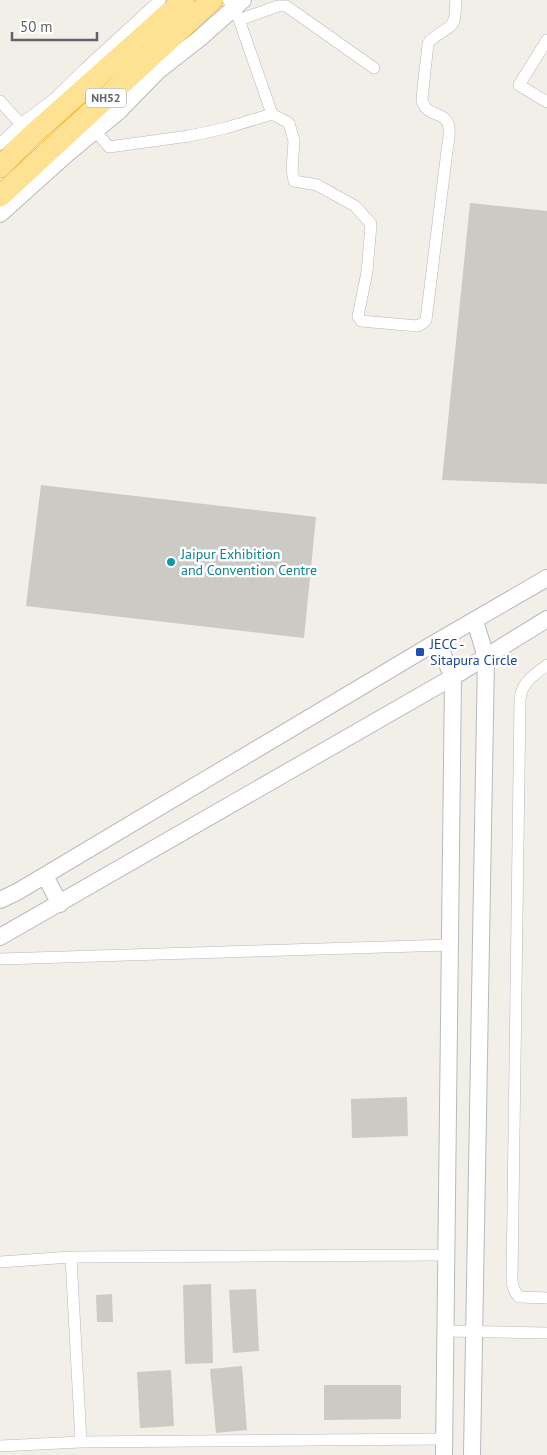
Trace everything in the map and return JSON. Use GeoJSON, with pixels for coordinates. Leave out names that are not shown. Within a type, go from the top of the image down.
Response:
{"type":"FeatureCollection","features":[{"type":"Feature","properties":{"kind":"highway","name":"NH52"},"geometry":{"type":"LineString","coordinates":[[0,167],[26,130],[184,0]]}},
{"type":"Feature","properties":{"kind":"highway","name":"NH52"},"geometry":{"type":"LineString","coordinates":[[0,196],[89,125],[212,0]]}},
{"type":"Feature","properties":{"kind":"street"},"geometry":{"type":"LineString","coordinates":[[0,144],[26,130],[53,100],[160,0]]}},
{"type":"Feature","properties":{"kind":"street"},"geometry":{"type":"LineString","coordinates":[[236,7],[272,114],[289,123],[294,141],[292,170],[294,180],[317,185],[355,206],[371,224],[367,272],[358,316],[361,321],[418,326],[424,324],[426,320],[448,151],[449,126],[445,119],[438,114],[426,110],[422,104],[428,44],[433,37],[454,22],[456,0]]}},
{"type":"Feature","properties":{"kind":"street"},"geometry":{"type":"LineString","coordinates":[[0,214],[68,153],[89,125],[118,110],[158,71],[236,7],[286,6],[374,68]]}},
{"type":"Feature","properties":{"kind":"street"},"geometry":{"type":"LineString","coordinates":[[547,40],[519,85],[547,102]]}},
{"type":"Feature","properties":{"kind":"street"},"geometry":{"type":"LineString","coordinates":[[0,102],[26,130]]}},
{"type":"Feature","properties":{"kind":"street"},"geometry":{"type":"LineString","coordinates":[[89,125],[109,147],[189,136],[226,128],[272,114]]}},
{"type":"Feature","properties":{"kind":"street"},"geometry":{"type":"LineString","coordinates":[[0,900],[45,876],[547,578]]}},
{"type":"Feature","properties":{"kind":"street"},"geometry":{"type":"LineString","coordinates":[[0,937],[453,677],[547,619]]}},
{"type":"Feature","properties":{"kind":"street"},"geometry":{"type":"LineString","coordinates":[[472,1455],[486,657],[475,621]]}},
{"type":"Feature","properties":{"kind":"street"},"geometry":{"type":"LineString","coordinates":[[0,1446],[81,1442],[444,1447],[453,677],[437,642]]}},
{"type":"Feature","properties":{"kind":"street"},"geometry":{"type":"LineString","coordinates":[[547,665],[526,683],[521,692],[520,699],[512,1280],[513,1288],[520,1297],[547,1298]]}},
{"type":"Feature","properties":{"kind":"street"},"geometry":{"type":"LineString","coordinates":[[45,876],[60,904]]}},
{"type":"Feature","properties":{"kind":"street"},"geometry":{"type":"LineString","coordinates":[[0,959],[450,945]]}},
{"type":"Feature","properties":{"kind":"street"},"geometry":{"type":"LineString","coordinates":[[0,1262],[71,1257],[446,1255]]}},
{"type":"Feature","properties":{"kind":"street"},"geometry":{"type":"LineString","coordinates":[[71,1257],[81,1442]]}},
{"type":"Feature","properties":{"kind":"street"},"geometry":{"type":"LineString","coordinates":[[445,1331],[547,1333]]}},
{"type":"Feature","properties":{"kind":"building"},"geometry":{"type":"Polygon","coordinates":[[[470,203],[547,211],[547,484],[442,480],[470,203]]]}},
{"type":"Feature","properties":{"kind":"building","name":"Jaipur Exhibition and Convention Centre"},"geometry":{"type":"Polygon","coordinates":[[[41,485],[316,517],[304,638],[26,606],[41,485]]]}},
{"type":"Feature","properties":{"kind":"building"},"geometry":{"type":"Polygon","coordinates":[[[407,1097],[408,1136],[352,1138],[351,1099],[407,1097]]]}},
{"type":"Feature","properties":{"kind":"building"},"geometry":{"type":"Polygon","coordinates":[[[211,1284],[213,1363],[185,1364],[183,1285],[211,1284]]]}},
{"type":"Feature","properties":{"kind":"building"},"geometry":{"type":"Polygon","coordinates":[[[256,1289],[259,1351],[233,1353],[229,1290],[256,1289]]]}},
{"type":"Feature","properties":{"kind":"building"},"geometry":{"type":"Polygon","coordinates":[[[112,1294],[113,1322],[97,1322],[96,1295],[112,1294]]]}},
{"type":"Feature","properties":{"kind":"building"},"geometry":{"type":"Polygon","coordinates":[[[242,1366],[247,1430],[216,1433],[210,1369],[242,1366]]]}},
{"type":"Feature","properties":{"kind":"building"},"geometry":{"type":"Polygon","coordinates":[[[171,1370],[174,1426],[140,1428],[137,1372],[171,1370]]]}},
{"type":"Feature","properties":{"kind":"building"},"geometry":{"type":"Polygon","coordinates":[[[324,1385],[401,1385],[401,1419],[324,1420],[324,1385]]]}},
{"type":"Feature","properties":{"kind":"place","name":"Jaipur Exhibition and Convention Centre"},"geometry":{"type":"Point","coordinates":[171,562]}},
{"type":"Feature","properties":{"kind":"place","name":"JECC - Sitapura Circle"},"geometry":{"type":"Point","coordinates":[420,652]}}]}
